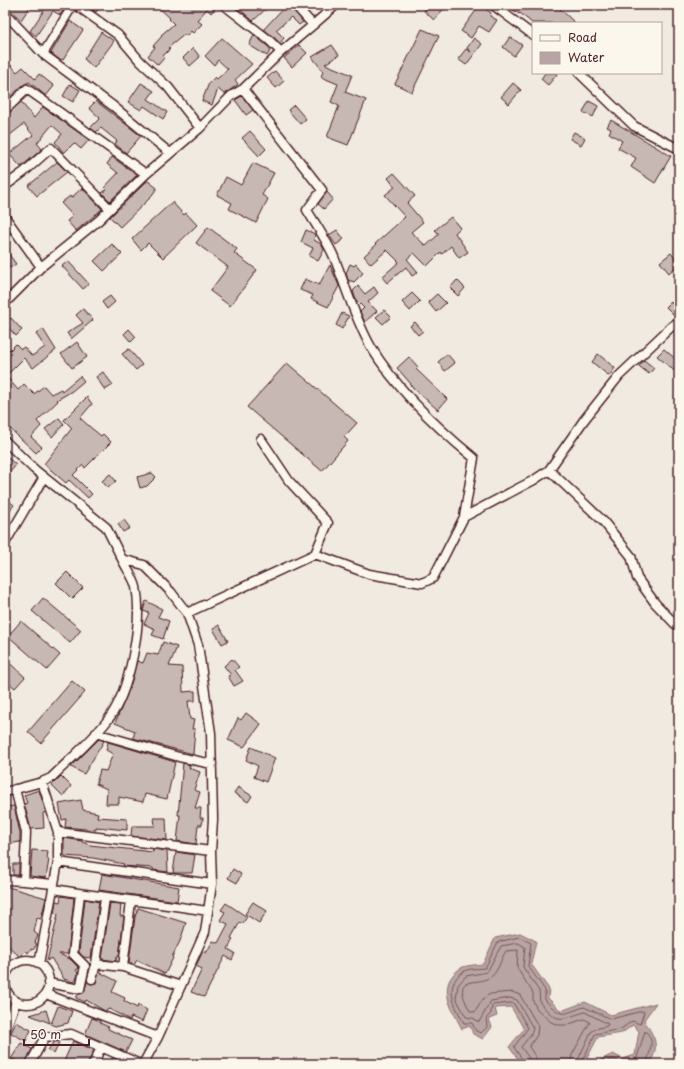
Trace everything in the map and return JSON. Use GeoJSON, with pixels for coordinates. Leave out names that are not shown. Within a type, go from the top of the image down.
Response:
{"type":"FeatureCollection","features":[{"type":"Feature","properties":{"kind":"street"},"geometry":{"type":"LineString","coordinates":[[43,54],[72,5]]}},
{"type":"Feature","properties":{"kind":"street"},"geometry":{"type":"LineString","coordinates":[[76,5],[118,35],[140,61],[168,87],[200,128]]}},
{"type":"Feature","properties":{"kind":"street"},"geometry":{"type":"LineString","coordinates":[[224,5],[269,40],[280,52]]}},
{"type":"Feature","properties":{"kind":"street"},"geometry":{"type":"LineString","coordinates":[[295,5],[313,25]]}},
{"type":"Feature","properties":{"kind":"street"},"geometry":{"type":"LineString","coordinates":[[5,303],[41,267],[99,220],[109,208],[146,174],[200,128],[231,96],[243,89],[280,52],[336,5]]}},
{"type":"Feature","properties":{"kind":"street"},"geometry":{"type":"LineString","coordinates":[[493,5],[532,34]]}},
{"type":"Feature","properties":{"kind":"street"},"geometry":{"type":"LineString","coordinates":[[5,13],[43,54],[113,106],[170,153]]}},
{"type":"Feature","properties":{"kind":"street"},"geometry":{"type":"LineString","coordinates":[[580,74],[634,126],[679,149]]}},
{"type":"Feature","properties":{"kind":"street"},"geometry":{"type":"LineString","coordinates":[[5,110],[27,89],[146,174]]}},
{"type":"Feature","properties":{"kind":"street"},"geometry":{"type":"LineString","coordinates":[[243,89],[322,190],[307,210],[334,256],[351,302],[371,346],[406,393],[444,433],[474,458],[464,517],[433,578],[422,583],[369,574],[315,554]]}},
{"type":"Feature","properties":{"kind":"street"},"geometry":{"type":"LineString","coordinates":[[5,186],[52,148],[109,208]]}},
{"type":"Feature","properties":{"kind":"street"},"geometry":{"type":"LineString","coordinates":[[5,217],[41,267]]}},
{"type":"Feature","properties":{"kind":"street"},"geometry":{"type":"LineString","coordinates":[[464,517],[534,480],[549,470],[584,420],[619,376],[670,327],[679,321]]}},
{"type":"Feature","properties":{"kind":"street"},"geometry":{"type":"LineString","coordinates":[[187,613],[315,554],[328,523],[289,481],[261,439]]}},
{"type":"Feature","properties":{"kind":"street"},"geometry":{"type":"LineString","coordinates":[[5,441],[44,477],[106,527],[136,585],[138,612],[134,652],[128,674],[118,704],[107,721],[51,778],[42,782],[5,792]]}},
{"type":"Feature","properties":{"kind":"street"},"geometry":{"type":"LineString","coordinates":[[549,470],[603,521],[632,556],[637,578],[654,603],[675,624],[679,624]]}},
{"type":"Feature","properties":{"kind":"street"},"geometry":{"type":"LineString","coordinates":[[5,543],[44,477]]}},
{"type":"Feature","properties":{"kind":"street"},"geometry":{"type":"LineString","coordinates":[[122,560],[144,566],[171,592],[187,613],[198,645],[211,733],[213,819],[211,851],[212,884],[205,932],[158,1037],[143,1064]]}},
{"type":"Feature","properties":{"kind":"street"},"geometry":{"type":"LineString","coordinates":[[96,733],[179,757],[212,764]]}},
{"type":"Feature","properties":{"kind":"street"},"geometry":{"type":"LineString","coordinates":[[39,964],[58,862],[58,832],[42,782]]}},
{"type":"Feature","properties":{"kind":"street"},"geometry":{"type":"LineString","coordinates":[[15,789],[26,832],[24,881]]}},
{"type":"Feature","properties":{"kind":"street"},"geometry":{"type":"LineString","coordinates":[[58,832],[211,851]]}},
{"type":"Feature","properties":{"kind":"street"},"geometry":{"type":"LineString","coordinates":[[58,862],[212,884]]}},
{"type":"Feature","properties":{"kind":"street"},"geometry":{"type":"LineString","coordinates":[[5,880],[24,881],[80,894],[105,898],[153,902],[208,911]]}},
{"type":"Feature","properties":{"kind":"street"},"geometry":{"type":"LineString","coordinates":[[48,983],[80,989],[85,966],[73,954],[80,894]]}},
{"type":"Feature","properties":{"kind":"street"},"geometry":{"type":"LineString","coordinates":[[92,979],[96,964],[105,898]]}},
{"type":"Feature","properties":{"kind":"street"},"geometry":{"type":"LineString","coordinates":[[123,966],[131,901]]}},
{"type":"Feature","properties":{"kind":"street"},"geometry":{"type":"LineString","coordinates":[[32,961],[39,964],[45,970],[48,983],[46,994],[35,1002],[27,1004],[16,1001],[5,988],[6,970],[18,962],[32,961]]}},
{"type":"Feature","properties":{"kind":"street"},"geometry":{"type":"LineString","coordinates":[[96,964],[123,966],[181,986]]}},
{"type":"Feature","properties":{"kind":"street"},"geometry":{"type":"LineString","coordinates":[[46,994],[158,1037]]}},
{"type":"Feature","properties":{"kind":"street"},"geometry":{"type":"LineString","coordinates":[[5,1032],[16,1001]]}},
{"type":"Feature","properties":{"kind":"street"},"geometry":{"type":"LineString","coordinates":[[30,1064],[45,1037],[71,1034],[140,1064]]}},
{"type":"Feature","properties":{"kind":"street"},"geometry":{"type":"LineString","coordinates":[[93,1064],[101,1048]]}},
{"type":"Feature","properties":{"kind":"water"},"geometry":{"type":"Polygon","coordinates":[[[520,933],[536,941],[531,964],[549,989],[548,998],[561,1011],[585,1002],[611,1015],[656,1003],[644,1020],[655,1041],[655,1051],[650,1064],[592,1064],[613,1054],[623,1059],[635,1055],[639,1031],[633,1025],[622,1033],[598,1037],[584,1064],[522,1064],[509,1047],[524,1029],[511,1007],[495,1008],[497,1016],[489,1019],[492,1027],[483,1039],[473,1034],[470,1026],[462,1029],[450,1005],[448,997],[447,989],[453,975],[463,967],[483,964],[495,938],[520,933]]]}},
{"type":"Feature","properties":{"kind":"building"},"geometry":{"type":"Polygon","coordinates":[[[10,5],[31,5],[21,20],[8,8],[10,5]]]}},
{"type":"Feature","properties":{"kind":"building"},"geometry":{"type":"Polygon","coordinates":[[[44,5],[67,5],[60,15],[53,11],[36,36],[30,31],[47,6],[44,5]]]}},
{"type":"Feature","properties":{"kind":"building"},"geometry":{"type":"Polygon","coordinates":[[[85,5],[102,5],[96,12],[85,5]]]}},
{"type":"Feature","properties":{"kind":"building"},"geometry":{"type":"Polygon","coordinates":[[[156,5],[218,5],[211,13],[207,9],[197,20],[202,24],[193,33],[191,31],[187,36],[185,34],[168,48],[170,49],[163,56],[164,58],[158,65],[148,56],[155,47],[153,46],[162,36],[161,35],[174,24],[169,19],[170,18],[156,5]]]}},
{"type":"Feature","properties":{"kind":"building"},"geometry":{"type":"Polygon","coordinates":[[[235,5],[270,5],[253,21],[235,5]]]}},
{"type":"Feature","properties":{"kind":"building"},"geometry":{"type":"Polygon","coordinates":[[[286,5],[290,5],[303,22],[299,25],[291,17],[276,30],[284,38],[280,43],[264,29],[286,5]]]}},
{"type":"Feature","properties":{"kind":"building"},"geometry":{"type":"Polygon","coordinates":[[[429,5],[447,5],[434,20],[424,11],[429,5]]]}},
{"type":"Feature","properties":{"kind":"building"},"geometry":{"type":"Polygon","coordinates":[[[480,5],[491,13],[490,16],[497,20],[489,32],[479,26],[471,38],[461,31],[480,5]]]}},
{"type":"Feature","properties":{"kind":"building"},"geometry":{"type":"Polygon","coordinates":[[[512,5],[556,5],[574,22],[532,23],[520,13],[519,14],[512,9],[514,7],[512,5]]]}},
{"type":"Feature","properties":{"kind":"building"},"geometry":{"type":"Polygon","coordinates":[[[70,21],[83,30],[63,60],[60,60],[51,53],[70,21]]]}},
{"type":"Feature","properties":{"kind":"building"},"geometry":{"type":"Polygon","coordinates":[[[422,29],[439,36],[412,92],[395,84],[422,29]]]}},
{"type":"Feature","properties":{"kind":"building"},"geometry":{"type":"Polygon","coordinates":[[[101,32],[114,41],[94,68],[84,59],[101,32]]]}},
{"type":"Feature","properties":{"kind":"building"},"geometry":{"type":"Polygon","coordinates":[[[254,35],[271,49],[267,56],[249,45],[254,35]]]}},
{"type":"Feature","properties":{"kind":"building"},"geometry":{"type":"Polygon","coordinates":[[[510,37],[522,45],[514,56],[503,47],[510,37]]]}},
{"type":"Feature","properties":{"kind":"building"},"geometry":{"type":"Polygon","coordinates":[[[222,38],[252,64],[235,80],[238,84],[236,86],[224,94],[218,89],[212,105],[202,101],[209,83],[215,77],[217,79],[228,69],[218,60],[214,65],[205,56],[222,38]]]}},
{"type":"Feature","properties":{"kind":"building"},"geometry":{"type":"Polygon","coordinates":[[[474,38],[482,44],[466,65],[458,59],[466,49],[471,52],[467,48],[474,38]]]}},
{"type":"Feature","properties":{"kind":"building"},"geometry":{"type":"Polygon","coordinates":[[[299,45],[307,53],[292,67],[284,58],[299,45]]]}},
{"type":"Feature","properties":{"kind":"building"},"geometry":{"type":"Polygon","coordinates":[[[332,45],[339,55],[325,64],[352,75],[345,92],[366,100],[348,145],[327,137],[339,106],[331,102],[338,84],[321,77],[323,71],[312,57],[332,45]]]}},
{"type":"Feature","properties":{"kind":"building"},"geometry":{"type":"Polygon","coordinates":[[[193,48],[200,57],[190,66],[183,58],[193,48]]]}},
{"type":"Feature","properties":{"kind":"building"},"geometry":{"type":"Polygon","coordinates":[[[11,65],[17,72],[23,67],[35,79],[39,74],[54,86],[46,96],[29,82],[23,85],[5,102],[5,71],[11,65]]]}},
{"type":"Feature","properties":{"kind":"building"},"geometry":{"type":"Polygon","coordinates":[[[275,71],[284,81],[276,88],[267,78],[275,71]]]}},
{"type":"Feature","properties":{"kind":"building"},"geometry":{"type":"Polygon","coordinates":[[[544,74],[557,74],[548,85],[541,79],[544,74]]]}},
{"type":"Feature","properties":{"kind":"building"},"geometry":{"type":"Polygon","coordinates":[[[141,83],[154,91],[148,99],[167,112],[163,119],[144,106],[141,110],[128,102],[141,83]]]}},
{"type":"Feature","properties":{"kind":"building"},"geometry":{"type":"Polygon","coordinates":[[[513,83],[521,90],[509,104],[501,97],[513,83]]]}},
{"type":"Feature","properties":{"kind":"building"},"geometry":{"type":"Polygon","coordinates":[[[70,84],[80,90],[73,102],[63,96],[70,84]]]}},
{"type":"Feature","properties":{"kind":"building"},"geometry":{"type":"Polygon","coordinates":[[[242,96],[253,110],[246,115],[235,100],[242,96]]]}},
{"type":"Feature","properties":{"kind":"building"},"geometry":{"type":"Polygon","coordinates":[[[96,101],[141,136],[126,153],[115,144],[117,141],[101,128],[96,132],[90,128],[100,118],[89,108],[96,101]]]}},
{"type":"Feature","properties":{"kind":"building"},"geometry":{"type":"Polygon","coordinates":[[[589,101],[598,106],[593,117],[583,112],[589,101]]]}},
{"type":"Feature","properties":{"kind":"building"},"geometry":{"type":"Polygon","coordinates":[[[21,102],[34,118],[43,107],[89,140],[81,149],[74,143],[64,153],[55,142],[62,134],[52,125],[37,143],[42,149],[21,167],[9,154],[33,135],[24,124],[5,139],[5,115],[21,102]]]}},
{"type":"Feature","properties":{"kind":"building"},"geometry":{"type":"Polygon","coordinates":[[[294,105],[306,119],[300,124],[288,110],[294,105]]]}},
{"type":"Feature","properties":{"kind":"building"},"geometry":{"type":"Polygon","coordinates":[[[611,120],[671,156],[655,183],[631,167],[636,158],[618,148],[622,141],[609,133],[611,129],[607,127],[611,120]]]}},
{"type":"Feature","properties":{"kind":"building"},"geometry":{"type":"Polygon","coordinates":[[[250,131],[266,149],[259,156],[242,138],[250,131]]]}},
{"type":"Feature","properties":{"kind":"building"},"geometry":{"type":"Polygon","coordinates":[[[574,132],[585,138],[581,145],[570,139],[574,132]]]}},
{"type":"Feature","properties":{"kind":"building"},"geometry":{"type":"Polygon","coordinates":[[[112,157],[137,175],[110,201],[102,193],[107,189],[105,187],[118,173],[107,164],[112,157]]]}},
{"type":"Feature","properties":{"kind":"building"},"geometry":{"type":"Polygon","coordinates":[[[57,162],[67,172],[37,196],[28,186],[57,162]]]}},
{"type":"Feature","properties":{"kind":"building"},"geometry":{"type":"Polygon","coordinates":[[[253,163],[274,173],[262,195],[268,199],[256,223],[229,209],[232,203],[217,195],[226,177],[241,185],[253,163]]]}},
{"type":"Feature","properties":{"kind":"building"},"geometry":{"type":"Polygon","coordinates":[[[394,173],[415,196],[407,203],[423,222],[411,232],[426,246],[439,234],[435,230],[451,217],[460,228],[455,233],[468,252],[459,258],[451,246],[442,254],[441,252],[427,266],[414,253],[407,259],[418,272],[412,276],[406,267],[387,283],[382,277],[399,262],[387,250],[371,264],[364,256],[405,217],[385,195],[395,187],[388,178],[394,173]]]}},
{"type":"Feature","properties":{"kind":"building"},"geometry":{"type":"Polygon","coordinates":[[[148,181],[157,188],[150,198],[120,227],[110,217],[148,181]]]}},
{"type":"Feature","properties":{"kind":"building"},"geometry":{"type":"Polygon","coordinates":[[[82,188],[102,209],[76,231],[67,221],[73,216],[61,203],[70,196],[71,198],[82,188]]]}},
{"type":"Feature","properties":{"kind":"building"},"geometry":{"type":"Polygon","coordinates":[[[327,192],[333,199],[324,209],[318,204],[327,192]]]}},
{"type":"Feature","properties":{"kind":"building"},"geometry":{"type":"Polygon","coordinates":[[[172,202],[184,215],[186,213],[197,225],[163,258],[148,243],[141,250],[132,239],[172,202]]]}},
{"type":"Feature","properties":{"kind":"building"},"geometry":{"type":"Polygon","coordinates":[[[208,227],[237,249],[234,253],[257,270],[230,306],[210,291],[228,267],[196,243],[208,227]]]}},
{"type":"Feature","properties":{"kind":"building"},"geometry":{"type":"Polygon","coordinates":[[[306,230],[315,234],[314,240],[321,244],[324,250],[318,261],[309,256],[313,248],[301,242],[306,230]]]}},
{"type":"Feature","properties":{"kind":"building"},"geometry":{"type":"Polygon","coordinates":[[[337,230],[344,239],[336,245],[329,235],[337,230]]]}},
{"type":"Feature","properties":{"kind":"building"},"geometry":{"type":"Polygon","coordinates":[[[112,244],[122,254],[104,271],[94,261],[112,244]]]}},
{"type":"Feature","properties":{"kind":"building"},"geometry":{"type":"Polygon","coordinates":[[[5,249],[16,264],[10,268],[5,261],[5,249]]]}},
{"type":"Feature","properties":{"kind":"building"},"geometry":{"type":"Polygon","coordinates":[[[671,253],[679,264],[669,273],[660,262],[671,253]]]}},
{"type":"Feature","properties":{"kind":"building"},"geometry":{"type":"Polygon","coordinates":[[[68,261],[89,284],[83,289],[62,266],[68,261]]]}},
{"type":"Feature","properties":{"kind":"building"},"geometry":{"type":"Polygon","coordinates":[[[350,264],[354,266],[356,264],[363,273],[354,282],[348,280],[346,273],[350,264]]]}},
{"type":"Feature","properties":{"kind":"building"},"geometry":{"type":"Polygon","coordinates":[[[330,265],[339,286],[328,307],[311,299],[313,295],[300,290],[305,279],[319,285],[330,265]]]}},
{"type":"Feature","properties":{"kind":"building"},"geometry":{"type":"Polygon","coordinates":[[[457,280],[465,288],[458,296],[450,288],[457,280]]]}},
{"type":"Feature","properties":{"kind":"building"},"geometry":{"type":"Polygon","coordinates":[[[358,286],[365,294],[374,287],[378,293],[368,302],[377,311],[365,322],[360,312],[364,308],[356,300],[353,291],[358,286]]]}},
{"type":"Feature","properties":{"kind":"building"},"geometry":{"type":"Polygon","coordinates":[[[412,293],[420,301],[410,311],[402,302],[412,293]]]}},
{"type":"Feature","properties":{"kind":"building"},"geometry":{"type":"Polygon","coordinates":[[[437,294],[446,303],[436,312],[428,302],[437,294]]]}},
{"type":"Feature","properties":{"kind":"building"},"geometry":{"type":"Polygon","coordinates":[[[110,296],[115,302],[107,309],[102,302],[110,296]]]}},
{"type":"Feature","properties":{"kind":"building"},"geometry":{"type":"Polygon","coordinates":[[[679,299],[679,312],[675,316],[666,307],[671,302],[672,304],[679,299]]]}},
{"type":"Feature","properties":{"kind":"building"},"geometry":{"type":"Polygon","coordinates":[[[83,309],[93,320],[71,339],[67,333],[83,323],[76,315],[83,309]]]}},
{"type":"Feature","properties":{"kind":"building"},"geometry":{"type":"Polygon","coordinates":[[[384,310],[391,317],[383,324],[376,317],[384,310]]]}},
{"type":"Feature","properties":{"kind":"building"},"geometry":{"type":"Polygon","coordinates":[[[342,313],[349,316],[342,329],[336,325],[342,313]]]}},
{"type":"Feature","properties":{"kind":"building"},"geometry":{"type":"Polygon","coordinates":[[[11,318],[22,330],[16,336],[5,324],[11,318]]]}},
{"type":"Feature","properties":{"kind":"building"},"geometry":{"type":"Polygon","coordinates":[[[415,322],[423,331],[418,335],[410,326],[415,322]]]}},
{"type":"Feature","properties":{"kind":"building"},"geometry":{"type":"Polygon","coordinates":[[[43,329],[56,350],[33,368],[24,358],[6,376],[18,390],[24,384],[34,394],[44,386],[51,394],[61,389],[62,391],[80,376],[84,381],[72,391],[57,400],[58,401],[37,421],[41,426],[31,437],[42,447],[36,453],[5,424],[5,345],[10,350],[16,344],[21,349],[24,347],[32,356],[45,347],[36,334],[43,329]]]}},
{"type":"Feature","properties":{"kind":"building"},"geometry":{"type":"Polygon","coordinates":[[[129,329],[136,337],[131,342],[124,334],[129,329]]]}},
{"type":"Feature","properties":{"kind":"building"},"geometry":{"type":"Polygon","coordinates":[[[77,342],[87,357],[72,368],[61,354],[77,342]]]}},
{"type":"Feature","properties":{"kind":"building"},"geometry":{"type":"Polygon","coordinates":[[[129,349],[142,365],[136,370],[122,354],[129,349]]]}},
{"type":"Feature","properties":{"kind":"building"},"geometry":{"type":"Polygon","coordinates":[[[664,349],[679,362],[679,375],[657,356],[664,349]]]}},
{"type":"Feature","properties":{"kind":"building"},"geometry":{"type":"Polygon","coordinates":[[[447,354],[455,363],[445,371],[438,362],[447,354]]]}},
{"type":"Feature","properties":{"kind":"building"},"geometry":{"type":"Polygon","coordinates":[[[598,354],[615,368],[609,376],[592,362],[598,354]]]}},
{"type":"Feature","properties":{"kind":"building"},"geometry":{"type":"Polygon","coordinates":[[[409,357],[418,367],[416,369],[447,399],[438,410],[410,385],[411,384],[397,368],[409,357]]]}},
{"type":"Feature","properties":{"kind":"building"},"geometry":{"type":"Polygon","coordinates":[[[644,360],[654,368],[649,374],[639,366],[644,360]]]}},
{"type":"Feature","properties":{"kind":"building"},"geometry":{"type":"Polygon","coordinates":[[[287,363],[357,423],[344,437],[348,441],[322,471],[247,407],[287,363]]]}},
{"type":"Feature","properties":{"kind":"building"},"geometry":{"type":"Polygon","coordinates":[[[103,372],[113,385],[105,390],[96,377],[103,372]]]}},
{"type":"Feature","properties":{"kind":"building"},"geometry":{"type":"Polygon","coordinates":[[[87,397],[92,404],[80,418],[101,436],[103,434],[111,442],[85,468],[83,465],[73,475],[92,494],[88,498],[69,480],[66,483],[44,464],[72,428],[64,420],[87,397]]]}},
{"type":"Feature","properties":{"kind":"building"},"geometry":{"type":"Polygon","coordinates":[[[59,418],[64,424],[52,437],[45,429],[59,418]]]}},
{"type":"Feature","properties":{"kind":"building"},"geometry":{"type":"Polygon","coordinates":[[[5,455],[16,465],[5,478],[5,455]]]}},
{"type":"Feature","properties":{"kind":"building"},"geometry":{"type":"Polygon","coordinates":[[[152,473],[156,477],[147,486],[140,488],[137,477],[152,473]]]}},
{"type":"Feature","properties":{"kind":"building"},"geometry":{"type":"Polygon","coordinates":[[[110,474],[116,481],[108,488],[102,481],[110,474]]]}},
{"type":"Feature","properties":{"kind":"building"},"geometry":{"type":"Polygon","coordinates":[[[5,498],[14,505],[5,516],[5,498]]]}},
{"type":"Feature","properties":{"kind":"building"},"geometry":{"type":"Polygon","coordinates":[[[124,520],[130,528],[123,532],[118,524],[124,520]]]}},
{"type":"Feature","properties":{"kind":"building"},"geometry":{"type":"Polygon","coordinates":[[[67,572],[83,588],[72,599],[56,583],[67,572]]]}},
{"type":"Feature","properties":{"kind":"building"},"geometry":{"type":"Polygon","coordinates":[[[43,598],[81,630],[70,643],[32,611],[43,598]]]}},
{"type":"Feature","properties":{"kind":"building"},"geometry":{"type":"Polygon","coordinates":[[[146,601],[162,609],[158,617],[169,621],[163,639],[152,635],[155,629],[144,624],[149,613],[143,611],[146,601]]]}},
{"type":"Feature","properties":{"kind":"building"},"geometry":{"type":"Polygon","coordinates":[[[21,621],[60,655],[47,670],[8,636],[21,621]]]}},
{"type":"Feature","properties":{"kind":"building"},"geometry":{"type":"Polygon","coordinates":[[[219,625],[228,641],[222,644],[213,629],[219,625]]]}},
{"type":"Feature","properties":{"kind":"building"},"geometry":{"type":"Polygon","coordinates":[[[163,642],[177,647],[169,666],[182,667],[183,692],[195,691],[195,701],[188,701],[190,719],[194,720],[192,729],[195,729],[193,754],[133,738],[135,731],[115,723],[127,695],[137,661],[143,663],[147,653],[158,655],[163,642]]]}},
{"type":"Feature","properties":{"kind":"building"},"geometry":{"type":"Polygon","coordinates":[[[5,659],[25,677],[15,688],[5,680],[5,659]]]}},
{"type":"Feature","properties":{"kind":"building"},"geometry":{"type":"Polygon","coordinates":[[[232,659],[239,667],[235,670],[243,681],[234,686],[228,676],[231,675],[224,666],[232,659]]]}},
{"type":"Feature","properties":{"kind":"building"},"geometry":{"type":"Polygon","coordinates":[[[72,681],[85,692],[41,743],[28,732],[72,681]]]}},
{"type":"Feature","properties":{"kind":"building"},"geometry":{"type":"Polygon","coordinates":[[[246,713],[261,724],[244,747],[228,740],[238,718],[241,720],[246,713]]]}},
{"type":"Feature","properties":{"kind":"building"},"geometry":{"type":"Polygon","coordinates":[[[99,739],[104,741],[84,774],[71,767],[99,739]]]}},
{"type":"Feature","properties":{"kind":"building"},"geometry":{"type":"Polygon","coordinates":[[[108,742],[175,762],[167,799],[145,794],[143,802],[119,797],[119,804],[106,804],[107,789],[96,784],[100,770],[106,771],[113,754],[106,750],[108,742]]]}},
{"type":"Feature","properties":{"kind":"building"},"geometry":{"type":"Polygon","coordinates":[[[251,747],[275,758],[266,782],[254,777],[258,766],[246,760],[251,747]]]}},
{"type":"Feature","properties":{"kind":"building"},"geometry":{"type":"Polygon","coordinates":[[[183,763],[190,765],[189,768],[200,772],[194,790],[200,792],[195,808],[201,808],[200,818],[203,818],[202,825],[198,825],[196,844],[177,841],[183,763]]]}},
{"type":"Feature","properties":{"kind":"building"},"geometry":{"type":"Polygon","coordinates":[[[61,776],[71,786],[63,796],[52,785],[61,776]]]}},
{"type":"Feature","properties":{"kind":"building"},"geometry":{"type":"Polygon","coordinates":[[[238,787],[252,796],[248,802],[234,793],[238,787]]]}},
{"type":"Feature","properties":{"kind":"building"},"geometry":{"type":"Polygon","coordinates":[[[39,790],[46,812],[43,813],[44,828],[31,829],[24,804],[27,803],[24,795],[39,790]]]}},
{"type":"Feature","properties":{"kind":"building"},"geometry":{"type":"Polygon","coordinates":[[[81,800],[83,810],[98,813],[97,817],[127,819],[127,830],[96,827],[96,830],[65,827],[66,819],[62,820],[59,804],[81,800]]]}},
{"type":"Feature","properties":{"kind":"building"},"geometry":{"type":"Polygon","coordinates":[[[14,806],[20,833],[20,842],[7,844],[5,807],[14,806]]]}},
{"type":"Feature","properties":{"kind":"building"},"geometry":{"type":"Polygon","coordinates":[[[154,818],[166,818],[167,840],[131,836],[132,826],[155,826],[154,818]]]}},
{"type":"Feature","properties":{"kind":"building"},"geometry":{"type":"Polygon","coordinates":[[[64,838],[82,841],[90,845],[153,852],[153,849],[167,851],[168,872],[153,870],[153,868],[123,866],[124,864],[93,858],[64,856],[64,838]]]}},
{"type":"Feature","properties":{"kind":"building"},"geometry":{"type":"Polygon","coordinates":[[[32,850],[48,851],[47,859],[49,859],[46,878],[30,876],[32,850]]]}},
{"type":"Feature","properties":{"kind":"building"},"geometry":{"type":"Polygon","coordinates":[[[176,852],[195,855],[192,873],[173,873],[176,852]]]}},
{"type":"Feature","properties":{"kind":"building"},"geometry":{"type":"Polygon","coordinates":[[[13,864],[19,864],[19,875],[13,875],[13,864]]]}},
{"type":"Feature","properties":{"kind":"building"},"geometry":{"type":"Polygon","coordinates":[[[233,869],[241,874],[237,883],[228,878],[233,869]]]}},
{"type":"Feature","properties":{"kind":"building"},"geometry":{"type":"Polygon","coordinates":[[[102,874],[179,887],[177,901],[99,890],[102,874]]]}},
{"type":"Feature","properties":{"kind":"building"},"geometry":{"type":"Polygon","coordinates":[[[5,886],[46,898],[41,919],[37,918],[34,932],[38,935],[35,943],[37,944],[33,950],[31,949],[28,953],[26,951],[20,957],[5,943],[5,886]]]}},
{"type":"Feature","properties":{"kind":"building"},"geometry":{"type":"Polygon","coordinates":[[[61,896],[74,898],[68,954],[59,954],[70,959],[79,968],[76,970],[78,973],[76,980],[73,982],[64,979],[51,958],[47,961],[58,914],[54,913],[56,901],[60,902],[61,896]]]}},
{"type":"Feature","properties":{"kind":"building"},"geometry":{"type":"Polygon","coordinates":[[[85,899],[99,902],[91,958],[83,957],[79,952],[85,899]]]}},
{"type":"Feature","properties":{"kind":"building"},"geometry":{"type":"Polygon","coordinates":[[[253,902],[267,911],[259,923],[245,914],[253,902]]]}},
{"type":"Feature","properties":{"kind":"building"},"geometry":{"type":"Polygon","coordinates":[[[110,903],[121,904],[120,916],[124,916],[119,957],[117,956],[116,961],[102,959],[110,903]]]}},
{"type":"Feature","properties":{"kind":"building"},"geometry":{"type":"Polygon","coordinates":[[[226,903],[247,917],[242,924],[240,922],[231,938],[233,939],[228,949],[235,953],[232,960],[225,956],[204,997],[191,992],[202,969],[196,966],[203,951],[206,953],[213,941],[218,943],[228,924],[220,920],[225,912],[221,910],[226,903]]]}},
{"type":"Feature","properties":{"kind":"building"},"geometry":{"type":"Polygon","coordinates":[[[138,908],[186,923],[180,941],[172,957],[173,958],[165,974],[137,960],[134,965],[129,962],[135,917],[138,908]]]}},
{"type":"Feature","properties":{"kind":"building"},"geometry":{"type":"Polygon","coordinates":[[[99,972],[117,981],[112,992],[125,998],[124,1001],[137,1008],[138,1005],[147,1010],[142,1022],[131,1017],[130,1020],[109,1009],[105,1011],[86,1000],[85,1002],[76,998],[78,994],[84,992],[87,982],[91,984],[96,983],[99,972]]]}},
{"type":"Feature","properties":{"kind":"building"},"geometry":{"type":"Polygon","coordinates":[[[58,1006],[72,1011],[68,1023],[56,1026],[51,1024],[58,1006]]]}},
{"type":"Feature","properties":{"kind":"building"},"geometry":{"type":"Polygon","coordinates":[[[46,1010],[50,1023],[30,1015],[46,1010]]]}},
{"type":"Feature","properties":{"kind":"building"},"geometry":{"type":"Polygon","coordinates":[[[92,1018],[109,1027],[108,1029],[132,1040],[126,1052],[85,1034],[92,1018]]]}},
{"type":"Feature","properties":{"kind":"building"},"geometry":{"type":"Polygon","coordinates":[[[16,1022],[31,1030],[26,1041],[11,1033],[16,1022]]]}},
{"type":"Feature","properties":{"kind":"building"},"geometry":{"type":"Polygon","coordinates":[[[60,1041],[54,1054],[48,1050],[54,1042],[60,1041]]]}},
{"type":"Feature","properties":{"kind":"building"},"geometry":{"type":"Polygon","coordinates":[[[73,1041],[94,1050],[88,1064],[69,1064],[64,1061],[73,1041]]]}},
{"type":"Feature","properties":{"kind":"building"},"geometry":{"type":"Polygon","coordinates":[[[21,1043],[32,1049],[25,1064],[11,1059],[21,1043]]]}},
{"type":"Feature","properties":{"kind":"building"},"geometry":{"type":"Polygon","coordinates":[[[112,1058],[121,1062],[120,1064],[108,1064],[112,1058]]]}}]}
